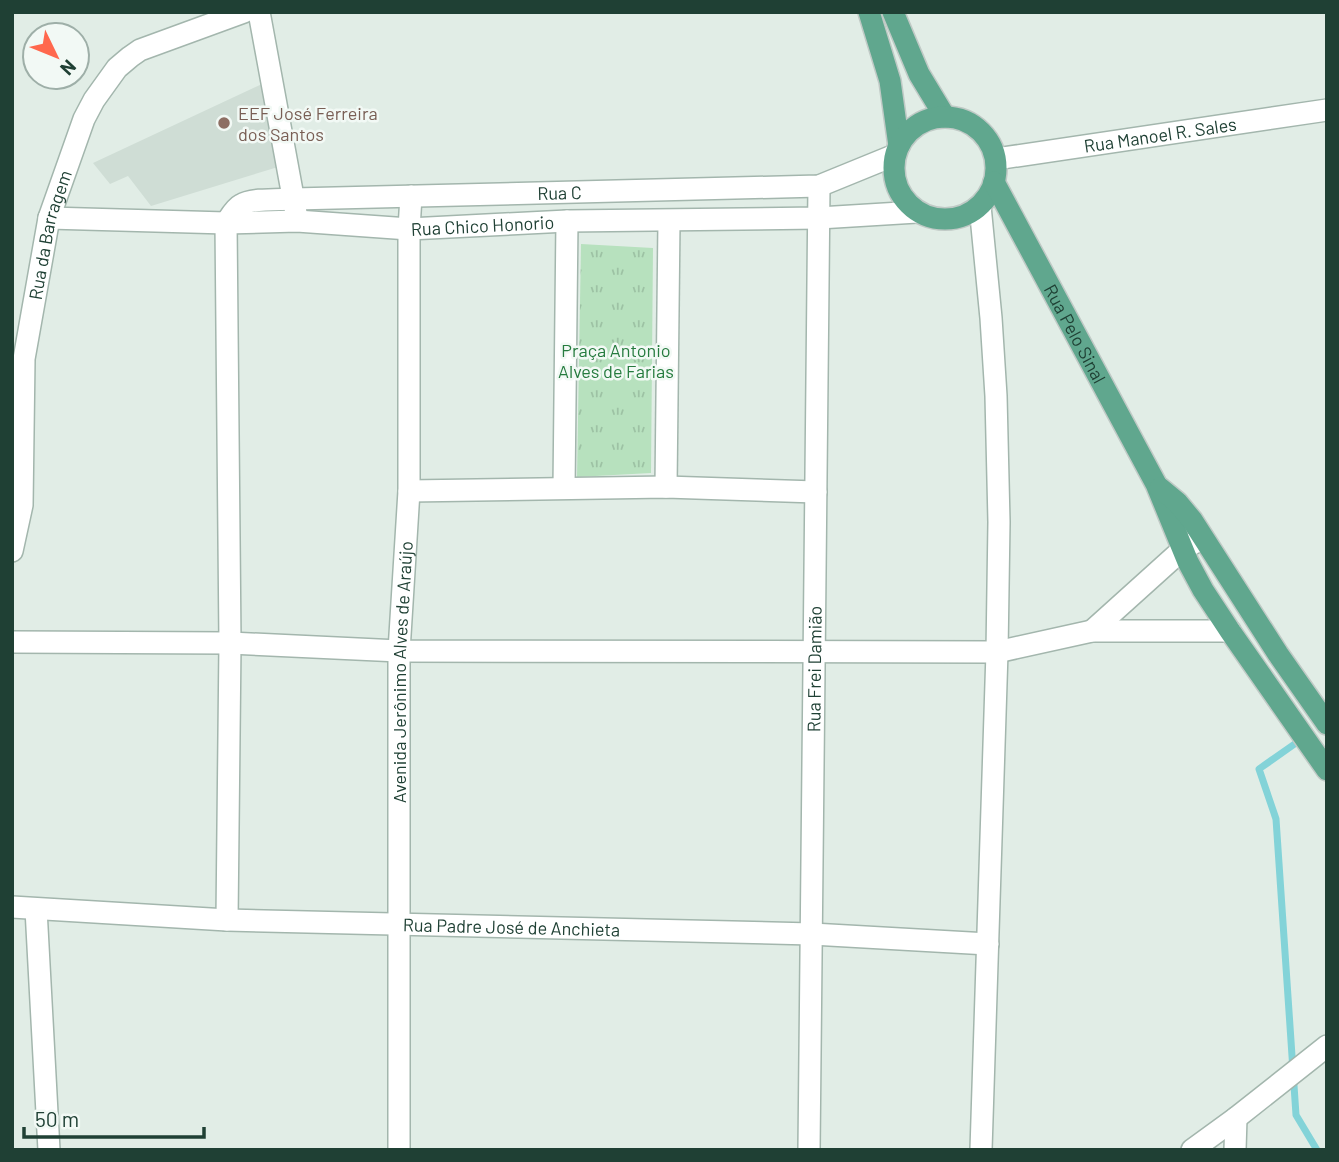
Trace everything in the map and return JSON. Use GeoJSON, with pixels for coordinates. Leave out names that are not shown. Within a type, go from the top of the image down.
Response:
{"type":"FeatureCollection","features":[{"type":"Feature","properties":{"kind":"main road"},"geometry":{"type":"LineString","coordinates":[[869,12],[894,100],[897,150],[894,171],[897,187],[905,201],[917,212],[950,220],[966,215],[980,206],[995,182],[996,159],[989,142],[978,128],[963,120],[945,117],[926,120],[910,131],[897,150]]}},
{"type":"Feature","properties":{"kind":"main road"},"geometry":{"type":"LineString","coordinates":[[893,12],[919,74],[945,117]]}},
{"type":"Feature","properties":{"kind":"main road","name":"Rua Pelo Sinal"},"geometry":{"type":"LineString","coordinates":[[995,182],[1156,484],[1203,590],[1327,770]]}},
{"type":"Feature","properties":{"kind":"main road","name":"Rua Pelo Sinal"},"geometry":{"type":"LineString","coordinates":[[1156,484],[1177,502],[1203,538],[1327,724]]}},
{"type":"Feature","properties":{"kind":"street","name":"Rua da Barragem"},"geometry":{"type":"LineString","coordinates":[[12,551],[22,505],[24,359],[49,218],[84,119],[117,68],[140,50],[244,12]]}},
{"type":"Feature","properties":{"kind":"street"},"geometry":{"type":"LineString","coordinates":[[259,12],[297,221]]}},
{"type":"Feature","properties":{"kind":"street","name":"Rua Manoel R. Sales"},"geometry":{"type":"LineString","coordinates":[[996,159],[1327,110]]}},
{"type":"Feature","properties":{"kind":"street","name":"Rua C"},"geometry":{"type":"LineString","coordinates":[[226,223],[241,205],[294,199],[819,186],[897,150]]}},
{"type":"Feature","properties":{"kind":"street","name":"Rua Frei Damião"},"geometry":{"type":"LineString","coordinates":[[809,1150],[819,186]]}},
{"type":"Feature","properties":{"kind":"street","name":"Avenida Jerônimo Alves de Araújo"},"geometry":{"type":"LineString","coordinates":[[398,1150],[399,651],[409,491],[411,197]]}},
{"type":"Feature","properties":{"kind":"street"},"geometry":{"type":"LineString","coordinates":[[980,206],[996,396],[999,522],[981,1150]]}},
{"type":"Feature","properties":{"kind":"street","name":"Rua Chico Honorio"},"geometry":{"type":"LineString","coordinates":[[49,218],[226,223],[297,221],[409,229],[567,221],[819,218],[917,212]]}},
{"type":"Feature","properties":{"kind":"street"},"geometry":{"type":"LineString","coordinates":[[564,488],[567,221]]}},
{"type":"Feature","properties":{"kind":"street"},"geometry":{"type":"LineString","coordinates":[[666,487],[669,221]]}},
{"type":"Feature","properties":{"kind":"street"},"geometry":{"type":"LineString","coordinates":[[226,223],[230,643],[227,920]]}},
{"type":"Feature","properties":{"kind":"street"},"geometry":{"type":"LineString","coordinates":[[409,491],[666,487],[816,492]]}},
{"type":"Feature","properties":{"kind":"street"},"geometry":{"type":"LineString","coordinates":[[1092,631],[1183,549],[1203,538]]}},
{"type":"Feature","properties":{"kind":"street"},"geometry":{"type":"LineString","coordinates":[[12,642],[230,643],[399,651],[997,652],[1092,631],[1230,631]]}},
{"type":"Feature","properties":{"kind":"street","name":"Rua Padre José de Anchieta"},"geometry":{"type":"LineString","coordinates":[[12,907],[227,920],[812,934],[988,944]]}},
{"type":"Feature","properties":{"kind":"street"},"geometry":{"type":"LineString","coordinates":[[36,909],[49,1150]]}},
{"type":"Feature","properties":{"kind":"street"},"geometry":{"type":"LineString","coordinates":[[1192,1150],[1327,1046]]}},
{"type":"Feature","properties":{"kind":"street"},"geometry":{"type":"LineString","coordinates":[[1235,1150],[1236,1118]]}},
{"type":"Feature","properties":{"kind":"shaded area","name":"EEF José Ferreira dos Santos"},"geometry":{"type":"Polygon","coordinates":[[[262,84],[278,167],[151,206],[128,176],[110,184],[93,163],[262,84]]]}},
{"type":"Feature","properties":{"kind":"green space","name":"Praça Antonio Alves de Farias"},"geometry":{"type":"Polygon","coordinates":[[[581,244],[653,248],[651,473],[577,477],[581,244]]]}},
{"type":"Feature","properties":{"kind":"waterway"},"geometry":{"type":"LineString","coordinates":[[1296,743],[1259,769],[1276,819],[1296,1115],[1317,1150]]}},
{"type":"Feature","properties":{"kind":"place","name":"EEF José Ferreira dos Santos"},"geometry":{"type":"Point","coordinates":[224,123]}}]}
